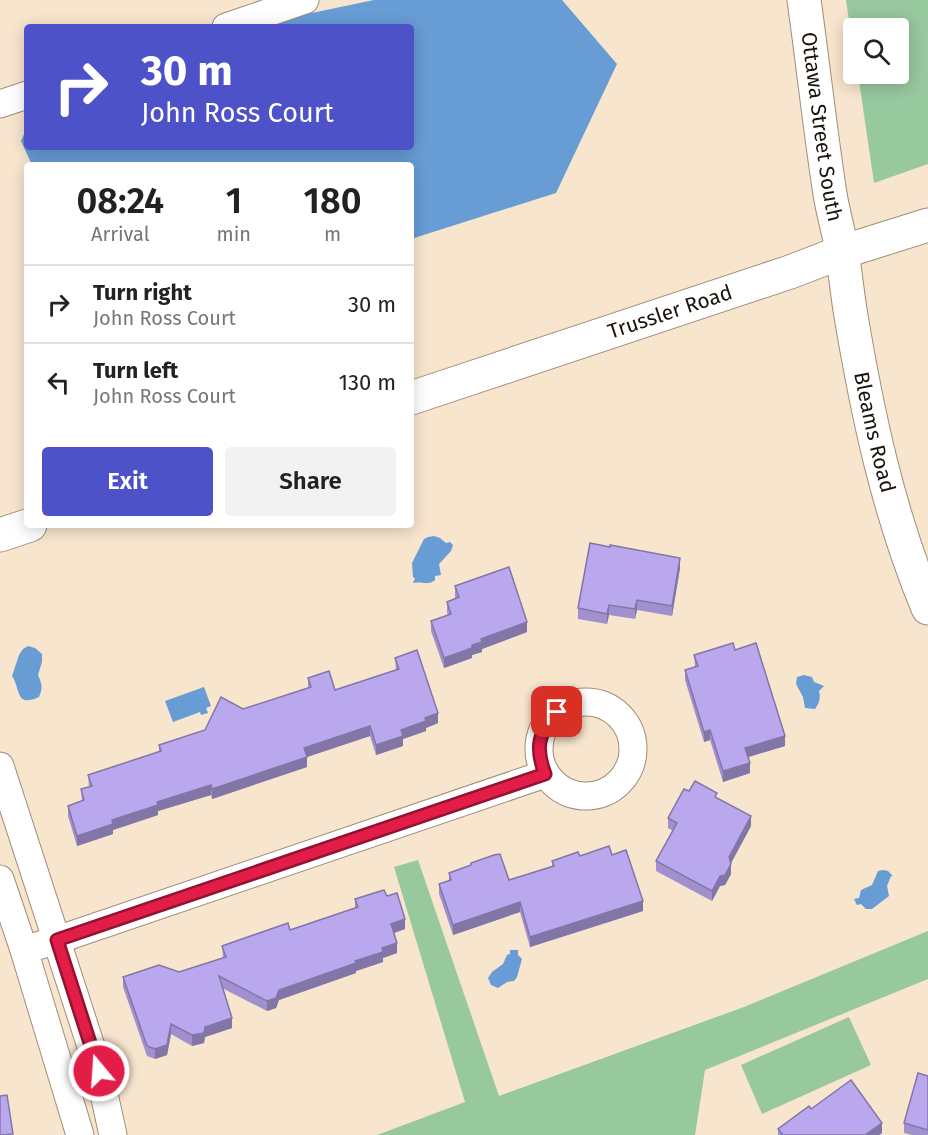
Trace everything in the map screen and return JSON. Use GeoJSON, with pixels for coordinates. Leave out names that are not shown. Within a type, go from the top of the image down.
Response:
{"type":"FeatureCollection","features":[{"type":"Feature","properties":{"kind":"main road","name":"Ottawa Street South"},"geometry":{"type":"LineString","coordinates":[[804,0],[830,195],[842,252]]}},
{"type":"Feature","properties":{"kind":"main road","name":"Trussler Road"},"geometry":{"type":"LineString","coordinates":[[414,397],[928,225]]}},
{"type":"Feature","properties":{"kind":"main road","name":"Bleams Road"},"geometry":{"type":"LineString","coordinates":[[842,252],[849,307],[878,456],[905,547],[928,608]]}},
{"type":"Feature","properties":{"kind":"main road"},"geometry":{"type":"LineString","coordinates":[[0,535],[24,527]]}},
{"type":"Feature","properties":{"kind":"street"},"geometry":{"type":"LineString","coordinates":[[235,24],[305,0]]}},
{"type":"Feature","properties":{"kind":"street"},"geometry":{"type":"LineString","coordinates":[[0,104],[24,96]]}},
{"type":"Feature","properties":{"kind":"street"},"geometry":{"type":"LineString","coordinates":[[0,766],[99,1071],[113,1135]]}},
{"type":"Feature","properties":{"kind":"street"},"geometry":{"type":"LineString","coordinates":[[24,950],[545,774]]}},
{"type":"Feature","properties":{"kind":"street"},"geometry":{"type":"LineString","coordinates":[[0,879],[80,1135]]}},
{"type":"Feature","properties":{"kind":"green space"},"geometry":{"type":"Polygon","coordinates":[[[846,0],[928,0],[928,164],[874,183],[859,84],[909,84],[909,18],[849,18],[846,0]]]}},
{"type":"Feature","properties":{"kind":"green space"},"geometry":{"type":"Polygon","coordinates":[[[418,860],[499,1096],[744,1007],[928,931],[928,979],[705,1070],[695,1135],[377,1135],[465,1102],[394,867],[418,860]]]}},
{"type":"Feature","properties":{"kind":"green space"},"geometry":{"type":"Polygon","coordinates":[[[849,1017],[871,1065],[762,1114],[741,1065],[849,1017]]]}},
{"type":"Feature","properties":{"kind":"water"},"geometry":{"type":"Polygon","coordinates":[[[374,0],[562,0],[617,64],[556,193],[414,238],[414,162],[31,162],[25,150],[414,150],[414,24],[259,24],[374,0]]]}},
{"type":"Feature","properties":{"kind":"water"},"geometry":{"type":"Polygon","coordinates":[[[434,536],[453,545],[451,551],[439,564],[441,575],[435,576],[435,580],[430,583],[413,583],[415,578],[412,563],[424,539],[434,536]]]}},
{"type":"Feature","properties":{"kind":"water"},"geometry":{"type":"Polygon","coordinates":[[[28,646],[42,654],[38,675],[41,684],[39,697],[31,700],[22,699],[12,676],[19,655],[28,646]]]}},
{"type":"Feature","properties":{"kind":"water"},"geometry":{"type":"Polygon","coordinates":[[[804,675],[812,677],[814,682],[824,686],[819,691],[819,701],[815,709],[805,708],[803,697],[796,684],[797,677],[804,675]]]}},
{"type":"Feature","properties":{"kind":"water"},"geometry":{"type":"Polygon","coordinates":[[[204,687],[211,706],[206,708],[208,713],[201,715],[200,712],[173,722],[165,701],[204,687]]]}},
{"type":"Feature","properties":{"kind":"water"},"geometry":{"type":"Polygon","coordinates":[[[883,870],[893,876],[887,886],[889,896],[872,909],[866,909],[861,904],[857,905],[854,899],[859,898],[861,890],[872,885],[878,871],[883,870]]]}},
{"type":"Feature","properties":{"kind":"water"},"geometry":{"type":"Polygon","coordinates":[[[510,950],[518,950],[518,955],[522,959],[517,977],[514,981],[507,982],[498,988],[491,985],[488,978],[503,964],[510,950]]]}},
{"type":"Feature","properties":{"kind":"building"},"geometry":{"type":"Polygon","coordinates":[[[590,543],[680,558],[672,606],[637,600],[635,609],[609,605],[607,614],[578,608],[590,543]]]}},
{"type":"Feature","properties":{"kind":"building"},"geometry":{"type":"Polygon","coordinates":[[[509,567],[527,622],[481,639],[482,642],[472,645],[472,648],[444,658],[431,621],[451,614],[447,602],[459,597],[455,586],[509,567]]]}},
{"type":"Feature","properties":{"kind":"building"},"geometry":{"type":"Polygon","coordinates":[[[733,643],[735,650],[756,643],[785,736],[745,748],[750,763],[723,771],[710,730],[704,732],[685,670],[698,666],[694,655],[733,643]]]}},
{"type":"Feature","properties":{"kind":"building"},"geometry":{"type":"Polygon","coordinates":[[[417,650],[438,713],[425,718],[426,721],[401,730],[403,736],[376,745],[370,726],[304,748],[307,757],[212,789],[211,785],[157,802],[158,805],[112,820],[113,824],[77,836],[68,806],[84,800],[81,789],[92,786],[88,775],[161,751],[159,745],[205,730],[221,697],[243,709],[311,687],[308,678],[329,671],[335,690],[399,669],[395,658],[417,650]]]}},
{"type":"Feature","properties":{"kind":"building"},"geometry":{"type":"Polygon","coordinates":[[[695,781],[717,793],[715,797],[751,816],[729,857],[731,864],[725,875],[720,876],[712,891],[656,861],[677,823],[668,818],[684,789],[689,791],[695,781]]]}},
{"type":"Feature","properties":{"kind":"building"},"geometry":{"type":"Polygon","coordinates":[[[609,846],[612,855],[626,850],[643,901],[530,937],[520,902],[453,925],[439,884],[451,880],[449,873],[500,854],[509,880],[554,866],[552,861],[578,852],[580,856],[609,846]]]}},
{"type":"Feature","properties":{"kind":"building"},"geometry":{"type":"Polygon","coordinates":[[[384,890],[387,896],[397,893],[405,919],[391,924],[397,943],[382,948],[383,952],[355,961],[356,963],[279,990],[276,998],[267,1001],[219,976],[232,1018],[205,1027],[204,1033],[192,1035],[171,1024],[167,1045],[155,1049],[147,1046],[123,977],[159,965],[179,972],[226,957],[222,946],[288,923],[290,930],[358,907],[355,899],[384,890]]]}},
{"type":"Feature","properties":{"kind":"building"},"geometry":{"type":"Polygon","coordinates":[[[918,1073],[928,1076],[928,1130],[904,1123],[918,1073]]]}},
{"type":"Feature","properties":{"kind":"building"},"geometry":{"type":"Polygon","coordinates":[[[851,1080],[882,1123],[865,1135],[783,1135],[778,1129],[809,1106],[811,1109],[851,1080]]]}},
{"type":"Feature","properties":{"kind":"building"},"geometry":{"type":"Polygon","coordinates":[[[7,1095],[13,1134],[0,1135],[0,1096],[7,1095]]]}},
{"type":"Feature","properties":{"kind":"route"},"geometry":{"type":"LineString","coordinates":[[99,1071],[57,940],[545,774],[538,747],[547,722],[557,712]]}}]}
